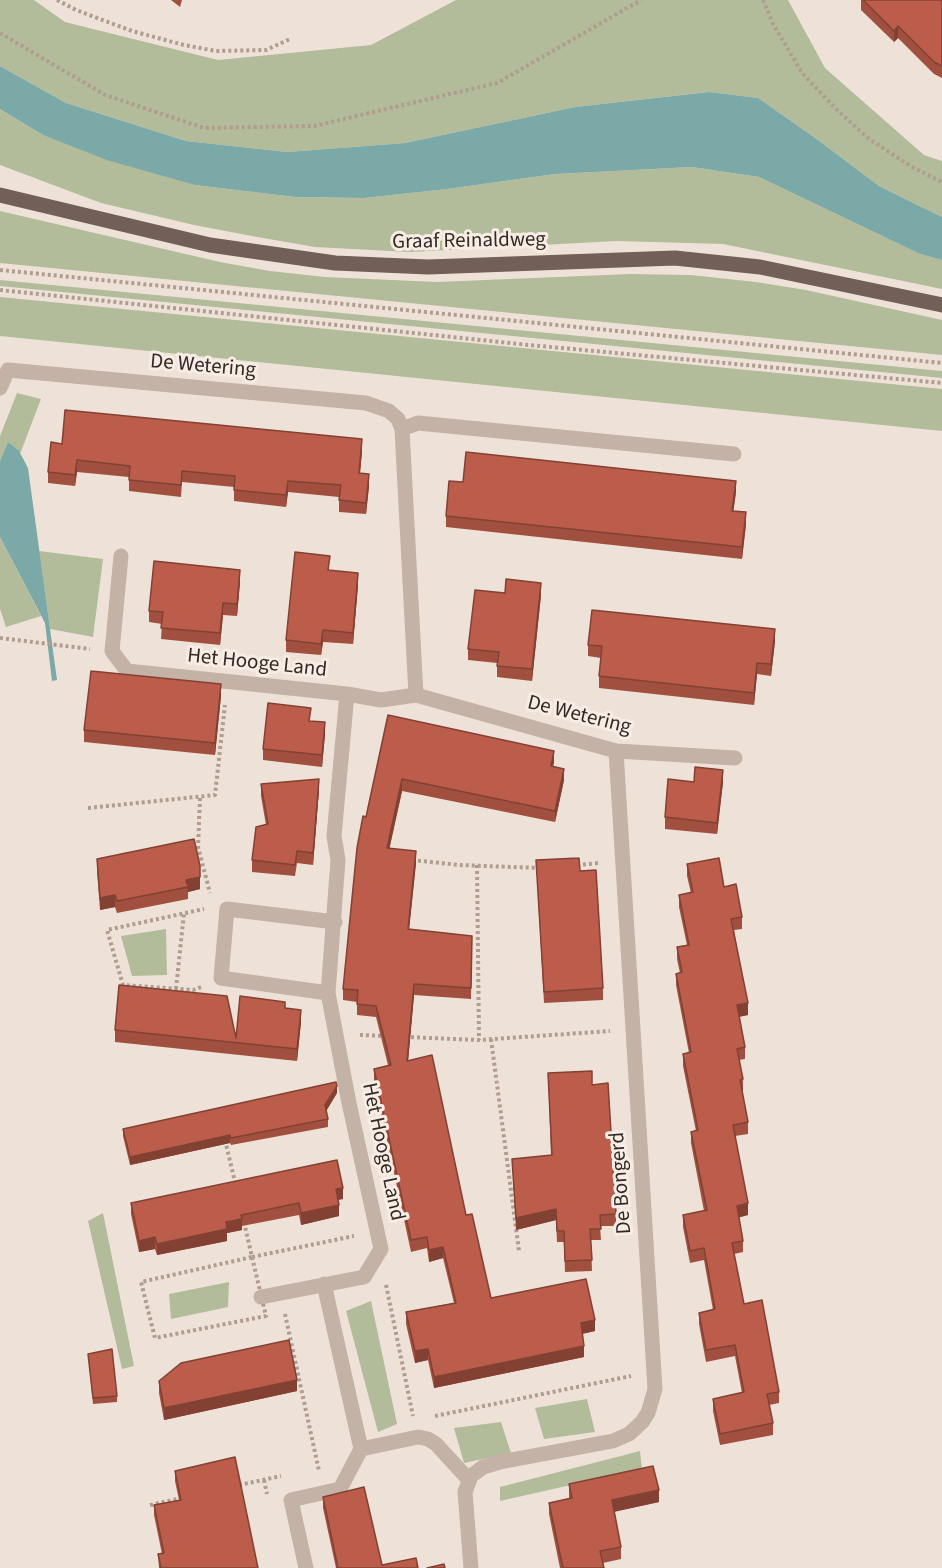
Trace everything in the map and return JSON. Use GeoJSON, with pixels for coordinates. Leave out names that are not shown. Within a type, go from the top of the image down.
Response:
{"type":"FeatureCollection","features":[{"type":"Feature","properties":{"kind":"main road","name":"Graaf Reinaldweg"},"geometry":{"type":"LineString","coordinates":[[0,195],[210,245],[335,263],[428,267],[675,258],[760,267],[942,305]]}},
{"type":"Feature","properties":{"kind":"street","name":"De Wetering"},"geometry":{"type":"LineString","coordinates":[[0,388],[8,370],[366,403],[389,411],[398,418],[402,429]]}},
{"type":"Feature","properties":{"kind":"street"},"geometry":{"type":"LineString","coordinates":[[416,695],[402,429],[418,423],[734,454]]}},
{"type":"Feature","properties":{"kind":"street","name":"Het Hooge Land"},"geometry":{"type":"LineString","coordinates":[[121,556],[112,651],[127,671],[347,694],[334,836],[338,860],[328,993],[381,1248],[373,1261]]}},
{"type":"Feature","properties":{"kind":"street","name":"De Wetering"},"geometry":{"type":"LineString","coordinates":[[347,694],[381,700],[416,695],[616,751],[735,758]]}},
{"type":"Feature","properties":{"kind":"street","name":"De Bongerd"},"geometry":{"type":"LineString","coordinates":[[469,1480],[476,1471],[491,1465],[613,1441],[629,1434],[648,1413],[655,1389],[616,751]]}},
{"type":"Feature","properties":{"kind":"street"},"geometry":{"type":"LineString","coordinates":[[328,993],[221,978],[227,909],[335,922]]}},
{"type":"Feature","properties":{"kind":"street"},"geometry":{"type":"LineString","coordinates":[[261,1297],[364,1277],[373,1261]]}},
{"type":"Feature","properties":{"kind":"street"},"geometry":{"type":"LineString","coordinates":[[306,1568],[291,1500],[340,1489],[361,1449],[324,1284]]}},
{"type":"Feature","properties":{"kind":"street"},"geometry":{"type":"LineString","coordinates":[[361,1449],[418,1437],[436,1444],[469,1480],[465,1492],[471,1568]]}},
{"type":"Feature","properties":{"kind":"path"},"geometry":{"type":"LineString","coordinates":[[57,0],[76,10],[132,31],[216,51],[266,50],[290,39]]}},
{"type":"Feature","properties":{"kind":"path"},"geometry":{"type":"LineString","coordinates":[[0,33],[105,95],[204,128],[314,126],[496,83],[641,0]]}},
{"type":"Feature","properties":{"kind":"path"},"geometry":{"type":"LineString","coordinates":[[763,0],[772,24],[803,74],[834,107],[869,139],[912,167],[942,182]]}},
{"type":"Feature","properties":{"kind":"path"},"geometry":{"type":"LineString","coordinates":[[0,270],[942,363]]}},
{"type":"Feature","properties":{"kind":"path"},"geometry":{"type":"LineString","coordinates":[[0,290],[529,345],[942,383]]}},
{"type":"Feature","properties":{"kind":"path"},"geometry":{"type":"LineString","coordinates":[[0,638],[63,646]]}},
{"type":"Feature","properties":{"kind":"path"},"geometry":{"type":"LineString","coordinates":[[88,808],[215,795],[227,682]]}},
{"type":"Feature","properties":{"kind":"path"},"geometry":{"type":"LineString","coordinates":[[200,798],[198,847],[210,892],[207,908]]}},
{"type":"Feature","properties":{"kind":"path"},"geometry":{"type":"LineString","coordinates":[[403,859],[477,865],[545,867]]}},
{"type":"Feature","properties":{"kind":"path"},"geometry":{"type":"LineString","coordinates":[[567,866],[623,861]]}},
{"type":"Feature","properties":{"kind":"path"},"geometry":{"type":"LineString","coordinates":[[477,865],[478,1040]]}},
{"type":"Feature","properties":{"kind":"path"},"geometry":{"type":"LineString","coordinates":[[221,978],[193,990],[123,985],[107,930],[207,908],[227,909]]}},
{"type":"Feature","properties":{"kind":"path"},"geometry":{"type":"LineString","coordinates":[[176,989],[184,913]]}},
{"type":"Feature","properties":{"kind":"path"},"geometry":{"type":"LineString","coordinates":[[335,1034],[491,1040],[633,1029]]}},
{"type":"Feature","properties":{"kind":"path"},"geometry":{"type":"LineString","coordinates":[[491,1040],[519,1251]]}},
{"type":"Feature","properties":{"kind":"path"},"geometry":{"type":"LineString","coordinates":[[223,1131],[236,1188]]}},
{"type":"Feature","properties":{"kind":"path"},"geometry":{"type":"LineString","coordinates":[[242,1211],[252,1257],[261,1297],[266,1316],[155,1338],[141,1282],[252,1257],[378,1232]]}},
{"type":"Feature","properties":{"kind":"path"},"geometry":{"type":"LineString","coordinates":[[373,1261],[385,1278],[418,1437]]}},
{"type":"Feature","properties":{"kind":"path"},"geometry":{"type":"LineString","coordinates":[[280,1293],[324,1492]]}},
{"type":"Feature","properties":{"kind":"path"},"geometry":{"type":"LineString","coordinates":[[414,1420],[655,1371]]}},
{"type":"Feature","properties":{"kind":"path"},"geometry":{"type":"LineString","coordinates":[[307,1470],[318,1468]]}},
{"type":"Feature","properties":{"kind":"path"},"geometry":{"type":"LineString","coordinates":[[230,1487],[285,1475]]}},
{"type":"Feature","properties":{"kind":"path"},"geometry":{"type":"LineString","coordinates":[[150,1504],[184,1497]]}},
{"type":"Feature","properties":{"kind":"green space"},"geometry":{"type":"Polygon","coordinates":[[[0,0],[34,0],[65,22],[218,60],[371,45],[456,0],[788,0],[825,68],[924,155],[942,161],[942,217],[879,186],[758,98],[708,92],[575,107],[405,143],[287,152],[186,141],[66,103],[0,66],[0,0]]]}},
{"type":"Feature","properties":{"kind":"green space"},"geometry":{"type":"Polygon","coordinates":[[[0,109],[43,135],[195,185],[295,197],[364,198],[555,174],[692,167],[759,177],[920,254],[942,260],[942,289],[723,244],[617,241],[409,252],[315,247],[194,225],[101,203],[0,165],[0,109]]]}},
{"type":"Feature","properties":{"kind":"green space"},"geometry":{"type":"Polygon","coordinates":[[[0,211],[220,262],[270,271],[325,277],[437,282],[630,274],[691,275],[756,282],[806,290],[942,320],[942,355],[0,263],[0,211]]]}},
{"type":"Feature","properties":{"kind":"green space"},"geometry":{"type":"Polygon","coordinates":[[[0,280],[942,371],[942,378],[0,286],[0,280]]]}},
{"type":"Feature","properties":{"kind":"green space"},"geometry":{"type":"Polygon","coordinates":[[[0,297],[942,389],[942,431],[0,336],[0,297]]]}},
{"type":"Feature","properties":{"kind":"green space"},"geometry":{"type":"Polygon","coordinates":[[[17,393],[41,399],[20,454],[8,442],[0,461],[0,436],[17,393]]]}},
{"type":"Feature","properties":{"kind":"green space"},"geometry":{"type":"Polygon","coordinates":[[[0,537],[41,616],[6,627],[0,609],[0,537]]]}},
{"type":"Feature","properties":{"kind":"green space"},"geometry":{"type":"Polygon","coordinates":[[[39,551],[103,559],[93,637],[50,629],[39,551]]]}},
{"type":"Feature","properties":{"kind":"green space"},"geometry":{"type":"Polygon","coordinates":[[[166,929],[167,975],[132,976],[121,936],[166,929]]]}},
{"type":"Feature","properties":{"kind":"green space"},"geometry":{"type":"Polygon","coordinates":[[[103,1213],[134,1366],[122,1369],[88,1221],[103,1213]]]}},
{"type":"Feature","properties":{"kind":"green space"},"geometry":{"type":"Polygon","coordinates":[[[229,1282],[228,1307],[171,1319],[169,1294],[229,1282]]]}},
{"type":"Feature","properties":{"kind":"green space"},"geometry":{"type":"Polygon","coordinates":[[[371,1301],[397,1424],[378,1432],[346,1311],[371,1301]]]}},
{"type":"Feature","properties":{"kind":"green space"},"geometry":{"type":"Polygon","coordinates":[[[587,1399],[595,1432],[544,1439],[535,1408],[587,1399]]]}},
{"type":"Feature","properties":{"kind":"green space"},"geometry":{"type":"Polygon","coordinates":[[[501,1422],[511,1453],[464,1463],[454,1428],[501,1422]]]}},
{"type":"Feature","properties":{"kind":"green space"},"geometry":{"type":"Polygon","coordinates":[[[640,1451],[642,1469],[500,1501],[500,1487],[640,1451]]]}},
{"type":"Feature","properties":{"kind":"water"},"geometry":{"type":"Polygon","coordinates":[[[0,66],[66,103],[186,141],[287,152],[405,143],[575,107],[709,92],[758,98],[879,186],[942,217],[942,260],[920,254],[759,177],[692,167],[555,174],[364,198],[295,197],[195,185],[107,160],[43,135],[0,109],[0,66]]]}},
{"type":"Feature","properties":{"kind":"water"},"geometry":{"type":"Polygon","coordinates":[[[8,442],[19,451],[28,468],[57,680],[52,681],[45,623],[0,537],[0,461],[8,442]]]}},
{"type":"Feature","properties":{"kind":"building"},"geometry":{"type":"Polygon","coordinates":[[[863,0],[942,0],[942,66],[934,62],[898,26],[894,31],[863,0]]]}},
{"type":"Feature","properties":{"kind":"building"},"geometry":{"type":"Polygon","coordinates":[[[65,410],[362,439],[359,473],[369,474],[366,503],[339,500],[341,485],[288,481],[286,495],[234,490],[235,476],[182,471],[181,485],[129,480],[130,466],[77,460],[75,475],[48,472],[51,442],[62,444],[65,410]]]}},
{"type":"Feature","properties":{"kind":"building"},"geometry":{"type":"Polygon","coordinates":[[[466,452],[736,481],[732,511],[746,512],[742,547],[446,516],[449,481],[463,482],[466,452]]]}},
{"type":"Feature","properties":{"kind":"building"},"geometry":{"type":"Polygon","coordinates":[[[295,552],[330,556],[328,570],[358,573],[353,633],[323,630],[321,644],[286,640],[295,552]]]}},
{"type":"Feature","properties":{"kind":"building"},"geometry":{"type":"Polygon","coordinates":[[[154,561],[240,570],[237,604],[223,603],[220,633],[161,628],[163,612],[149,611],[154,561]]]}},
{"type":"Feature","properties":{"kind":"building"},"geometry":{"type":"Polygon","coordinates":[[[506,579],[541,583],[532,669],[497,666],[499,652],[468,649],[475,590],[505,593],[506,579]]]}},
{"type":"Feature","properties":{"kind":"building"},"geometry":{"type":"Polygon","coordinates":[[[592,610],[775,629],[771,664],[757,663],[754,693],[599,676],[602,646],[588,645],[592,610]]]}},
{"type":"Feature","properties":{"kind":"building"},"geometry":{"type":"Polygon","coordinates":[[[91,671],[221,684],[215,743],[84,730],[91,671]]]}},
{"type":"Feature","properties":{"kind":"building"},"geometry":{"type":"Polygon","coordinates":[[[268,703],[311,708],[309,721],[325,722],[322,755],[263,749],[268,703]]]}},
{"type":"Feature","properties":{"kind":"building"},"geometry":{"type":"Polygon","coordinates":[[[388,715],[554,751],[551,766],[564,769],[555,811],[402,779],[387,848],[416,851],[408,929],[472,936],[471,988],[414,984],[407,1061],[432,1055],[466,1215],[472,1214],[491,1298],[586,1279],[595,1320],[581,1323],[584,1346],[434,1377],[428,1349],[415,1351],[406,1312],[456,1303],[443,1247],[429,1250],[427,1237],[411,1240],[374,1069],[391,1065],[376,1006],[357,1004],[358,990],[343,989],[357,848],[388,715]]]}},
{"type":"Feature","properties":{"kind":"building"},"geometry":{"type":"Polygon","coordinates":[[[695,767],[723,770],[717,823],[665,817],[668,779],[694,782],[695,767]]]}},
{"type":"Feature","properties":{"kind":"building"},"geometry":{"type":"Polygon","coordinates":[[[319,779],[313,853],[297,851],[295,865],[252,860],[256,827],[268,824],[261,784],[319,779]]]}},
{"type":"Feature","properties":{"kind":"building"},"geometry":{"type":"Polygon","coordinates":[[[194,839],[200,877],[186,880],[188,887],[117,901],[115,895],[100,898],[97,859],[194,839]]]}},
{"type":"Feature","properties":{"kind":"building"},"geometry":{"type":"Polygon","coordinates":[[[579,858],[580,871],[596,870],[603,988],[544,992],[536,860],[579,858]]]}},
{"type":"Feature","properties":{"kind":"building"},"geometry":{"type":"Polygon","coordinates":[[[719,858],[724,887],[736,884],[742,917],[731,919],[748,1003],[737,1005],[745,1047],[737,1049],[748,1122],[733,1125],[748,1203],[737,1206],[743,1241],[732,1243],[744,1304],[762,1300],[779,1392],[767,1394],[773,1423],[720,1434],[713,1399],[744,1392],[735,1345],[706,1350],[699,1313],[715,1309],[704,1248],[690,1251],[683,1215],[707,1210],[691,1132],[698,1130],[683,1054],[691,1052],[676,974],[682,972],[677,947],[689,945],[679,895],[693,892],[687,864],[719,858]]]}},
{"type":"Feature","properties":{"kind":"building"},"geometry":{"type":"Polygon","coordinates":[[[119,985],[227,996],[236,1038],[240,996],[285,1002],[285,1008],[301,1010],[297,1049],[115,1030],[119,985]]]}},
{"type":"Feature","properties":{"kind":"building"},"geometry":{"type":"Polygon","coordinates":[[[592,1071],[592,1085],[608,1083],[616,1214],[600,1215],[601,1229],[590,1229],[592,1260],[565,1261],[564,1231],[557,1231],[556,1209],[516,1218],[512,1159],[552,1155],[548,1073],[592,1071]]]}},
{"type":"Feature","properties":{"kind":"building"},"geometry":{"type":"Polygon","coordinates":[[[336,1082],[337,1086],[325,1105],[328,1119],[231,1138],[230,1135],[130,1157],[123,1129],[336,1082]]]}},
{"type":"Feature","properties":{"kind":"building"},"geometry":{"type":"Polygon","coordinates":[[[337,1160],[343,1188],[336,1189],[339,1205],[301,1213],[299,1203],[241,1215],[242,1219],[226,1222],[227,1229],[157,1244],[155,1237],[139,1241],[131,1203],[337,1160]]]}},
{"type":"Feature","properties":{"kind":"building"},"geometry":{"type":"Polygon","coordinates":[[[289,1340],[297,1380],[164,1408],[159,1381],[181,1363],[289,1340]]]}},
{"type":"Feature","properties":{"kind":"building"},"geometry":{"type":"Polygon","coordinates":[[[112,1349],[117,1396],[93,1398],[88,1354],[112,1349]]]}},
{"type":"Feature","properties":{"kind":"building"},"geometry":{"type":"Polygon","coordinates":[[[235,1457],[258,1568],[161,1568],[158,1554],[164,1553],[154,1505],[181,1500],[175,1471],[235,1457]]]}},
{"type":"Feature","properties":{"kind":"building"},"geometry":{"type":"Polygon","coordinates":[[[653,1466],[659,1490],[612,1500],[621,1547],[600,1551],[604,1568],[563,1568],[549,1503],[572,1498],[569,1484],[653,1466]]]}},
{"type":"Feature","properties":{"kind":"building"},"geometry":{"type":"Polygon","coordinates":[[[364,1487],[382,1565],[416,1558],[418,1568],[338,1568],[323,1497],[364,1487]]]}},
{"type":"Feature","properties":{"kind":"building"},"geometry":{"type":"Polygon","coordinates":[[[444,1564],[445,1568],[427,1568],[444,1564]]]}}]}
